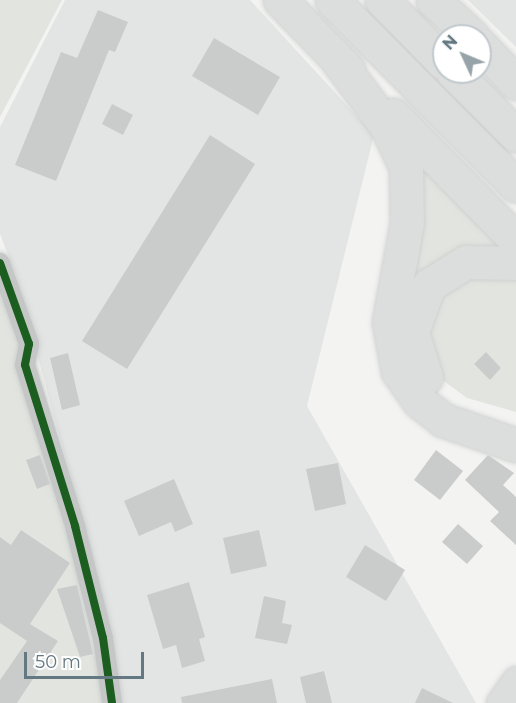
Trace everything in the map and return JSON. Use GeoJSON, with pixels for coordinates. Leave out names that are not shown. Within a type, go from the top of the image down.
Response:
{"type":"FeatureCollection","features":[{"type":"Feature","properties":{"kind":"highway"},"geometry":{"type":"LineString","coordinates":[[280,0],[516,240]]}},
{"type":"Feature","properties":{"kind":"highway"},"geometry":{"type":"LineString","coordinates":[[332,0],[516,185]]}},
{"type":"Feature","properties":{"kind":"highway"},"geometry":{"type":"LineString","coordinates":[[382,0],[432,51]]}},
{"type":"Feature","properties":{"kind":"highway"},"geometry":{"type":"LineString","coordinates":[[434,0],[460,24]]}},
{"type":"Feature","properties":{"kind":"highway"},"geometry":{"type":"LineString","coordinates":[[492,53],[516,74]]}},
{"type":"Feature","properties":{"kind":"highway"},"geometry":{"type":"LineString","coordinates":[[333,54],[387,127],[406,167],[407,223],[389,322],[398,371],[420,402],[443,420],[516,445]]}},
{"type":"Feature","properties":{"kind":"highway"},"geometry":{"type":"LineString","coordinates":[[492,57],[516,83]]}},
{"type":"Feature","properties":{"kind":"highway"},"geometry":{"type":"LineString","coordinates":[[465,84],[516,135]]}},
{"type":"Feature","properties":{"kind":"highway"},"geometry":{"type":"LineString","coordinates":[[516,263],[483,259],[450,268],[423,294],[412,332],[416,357],[435,387],[458,404],[516,425]]}},
{"type":"Feature","properties":{"kind":"main road"},"geometry":{"type":"LineString","coordinates":[[500,703],[516,681]]}},
{"type":"Feature","properties":{"kind":"street"},"geometry":{"type":"LineString","coordinates":[[0,263],[29,344],[26,365],[81,549],[105,644],[112,703]]}},
{"type":"Feature","properties":{"kind":"shaded area"},"geometry":{"type":"Polygon","coordinates":[[[0,0],[62,0],[0,117],[0,0]]]}},
{"type":"Feature","properties":{"kind":"shaded area"},"geometry":{"type":"Polygon","coordinates":[[[65,0],[250,0],[374,135],[307,406],[476,703],[120,703],[107,613],[16,276],[0,234],[0,127],[65,0]]]}},
{"type":"Feature","properties":{"kind":"shaded area"},"geometry":{"type":"Polygon","coordinates":[[[468,0],[516,0],[516,47],[468,0]]]}},
{"type":"Feature","properties":{"kind":"shaded area"},"geometry":{"type":"Polygon","coordinates":[[[417,160],[516,249],[409,287],[422,222],[417,160]]]}},
{"type":"Feature","properties":{"kind":"shaded area"},"geometry":{"type":"Polygon","coordinates":[[[0,263],[102,660],[106,703],[0,703],[0,263]]]}},
{"type":"Feature","properties":{"kind":"shaded area"},"geometry":{"type":"Polygon","coordinates":[[[516,272],[516,412],[467,398],[441,379],[424,320],[454,278],[516,272]],[[486,353],[474,364],[490,379],[501,368],[486,353]]]}},
{"type":"Feature","properties":{"kind":"building"},"geometry":{"type":"Polygon","coordinates":[[[98,10],[128,22],[115,52],[109,50],[56,181],[15,165],[61,52],[77,58],[98,10]]]}},
{"type":"Feature","properties":{"kind":"building"},"geometry":{"type":"Polygon","coordinates":[[[214,38],[280,77],[258,115],[192,76],[214,38]]]}},
{"type":"Feature","properties":{"kind":"building"},"geometry":{"type":"Polygon","coordinates":[[[112,104],[133,115],[123,135],[102,124],[112,104]]]}},
{"type":"Feature","properties":{"kind":"building"},"geometry":{"type":"Polygon","coordinates":[[[210,135],[255,164],[127,369],[82,341],[210,135]]]}},
{"type":"Feature","properties":{"kind":"building"},"geometry":{"type":"Polygon","coordinates":[[[486,352],[501,368],[490,380],[474,364],[486,352]]]}},
{"type":"Feature","properties":{"kind":"building"},"geometry":{"type":"Polygon","coordinates":[[[68,353],[80,405],[62,410],[50,358],[68,353]]]}},
{"type":"Feature","properties":{"kind":"building"},"geometry":{"type":"Polygon","coordinates":[[[436,450],[463,471],[440,500],[414,480],[436,450]]]}},
{"type":"Feature","properties":{"kind":"building"},"geometry":{"type":"Polygon","coordinates":[[[40,455],[50,484],[37,489],[26,460],[40,455]]]}},
{"type":"Feature","properties":{"kind":"building"},"geometry":{"type":"Polygon","coordinates":[[[488,455],[514,473],[503,485],[516,497],[516,545],[490,521],[499,512],[465,480],[488,455]]]}},
{"type":"Feature","properties":{"kind":"building"},"geometry":{"type":"Polygon","coordinates":[[[338,463],[346,504],[315,511],[306,469],[338,463]]]}},
{"type":"Feature","properties":{"kind":"building"},"geometry":{"type":"Polygon","coordinates":[[[174,479],[193,524],[175,532],[171,522],[139,536],[124,501],[174,479]]]}},
{"type":"Feature","properties":{"kind":"building"},"geometry":{"type":"Polygon","coordinates":[[[458,524],[483,546],[467,564],[442,542],[458,524]]]}},
{"type":"Feature","properties":{"kind":"building"},"geometry":{"type":"Polygon","coordinates":[[[21,530],[70,563],[30,624],[58,641],[17,703],[0,703],[0,680],[27,641],[0,623],[0,537],[11,545],[21,530]]]}},
{"type":"Feature","properties":{"kind":"building"},"geometry":{"type":"Polygon","coordinates":[[[259,530],[267,566],[231,574],[223,538],[259,530]]]}},
{"type":"Feature","properties":{"kind":"building"},"geometry":{"type":"Polygon","coordinates":[[[365,545],[405,570],[386,601],[346,577],[365,545]]]}},
{"type":"Feature","properties":{"kind":"building"},"geometry":{"type":"Polygon","coordinates":[[[189,582],[205,637],[199,639],[205,661],[182,668],[176,645],[163,649],[147,595],[189,582]]]}},
{"type":"Feature","properties":{"kind":"building"},"geometry":{"type":"Polygon","coordinates":[[[77,585],[93,654],[80,657],[57,589],[77,585]]]}},
{"type":"Feature","properties":{"kind":"building"},"geometry":{"type":"Polygon","coordinates":[[[264,596],[286,601],[282,623],[292,625],[287,644],[255,638],[264,596]]]}},
{"type":"Feature","properties":{"kind":"building"},"geometry":{"type":"Polygon","coordinates":[[[324,671],[332,703],[306,703],[300,677],[324,671]]]}},
{"type":"Feature","properties":{"kind":"building"},"geometry":{"type":"Polygon","coordinates":[[[272,679],[277,703],[182,703],[181,697],[272,679]]]}},
{"type":"Feature","properties":{"kind":"building"},"geometry":{"type":"Polygon","coordinates":[[[422,688],[453,703],[415,703],[422,688]]]}},
{"type":"Feature","properties":{"kind":"cycle path"},"geometry":{"type":"LineString","coordinates":[[0,263],[29,344],[25,365],[75,526],[103,638],[112,703]]}}]}
